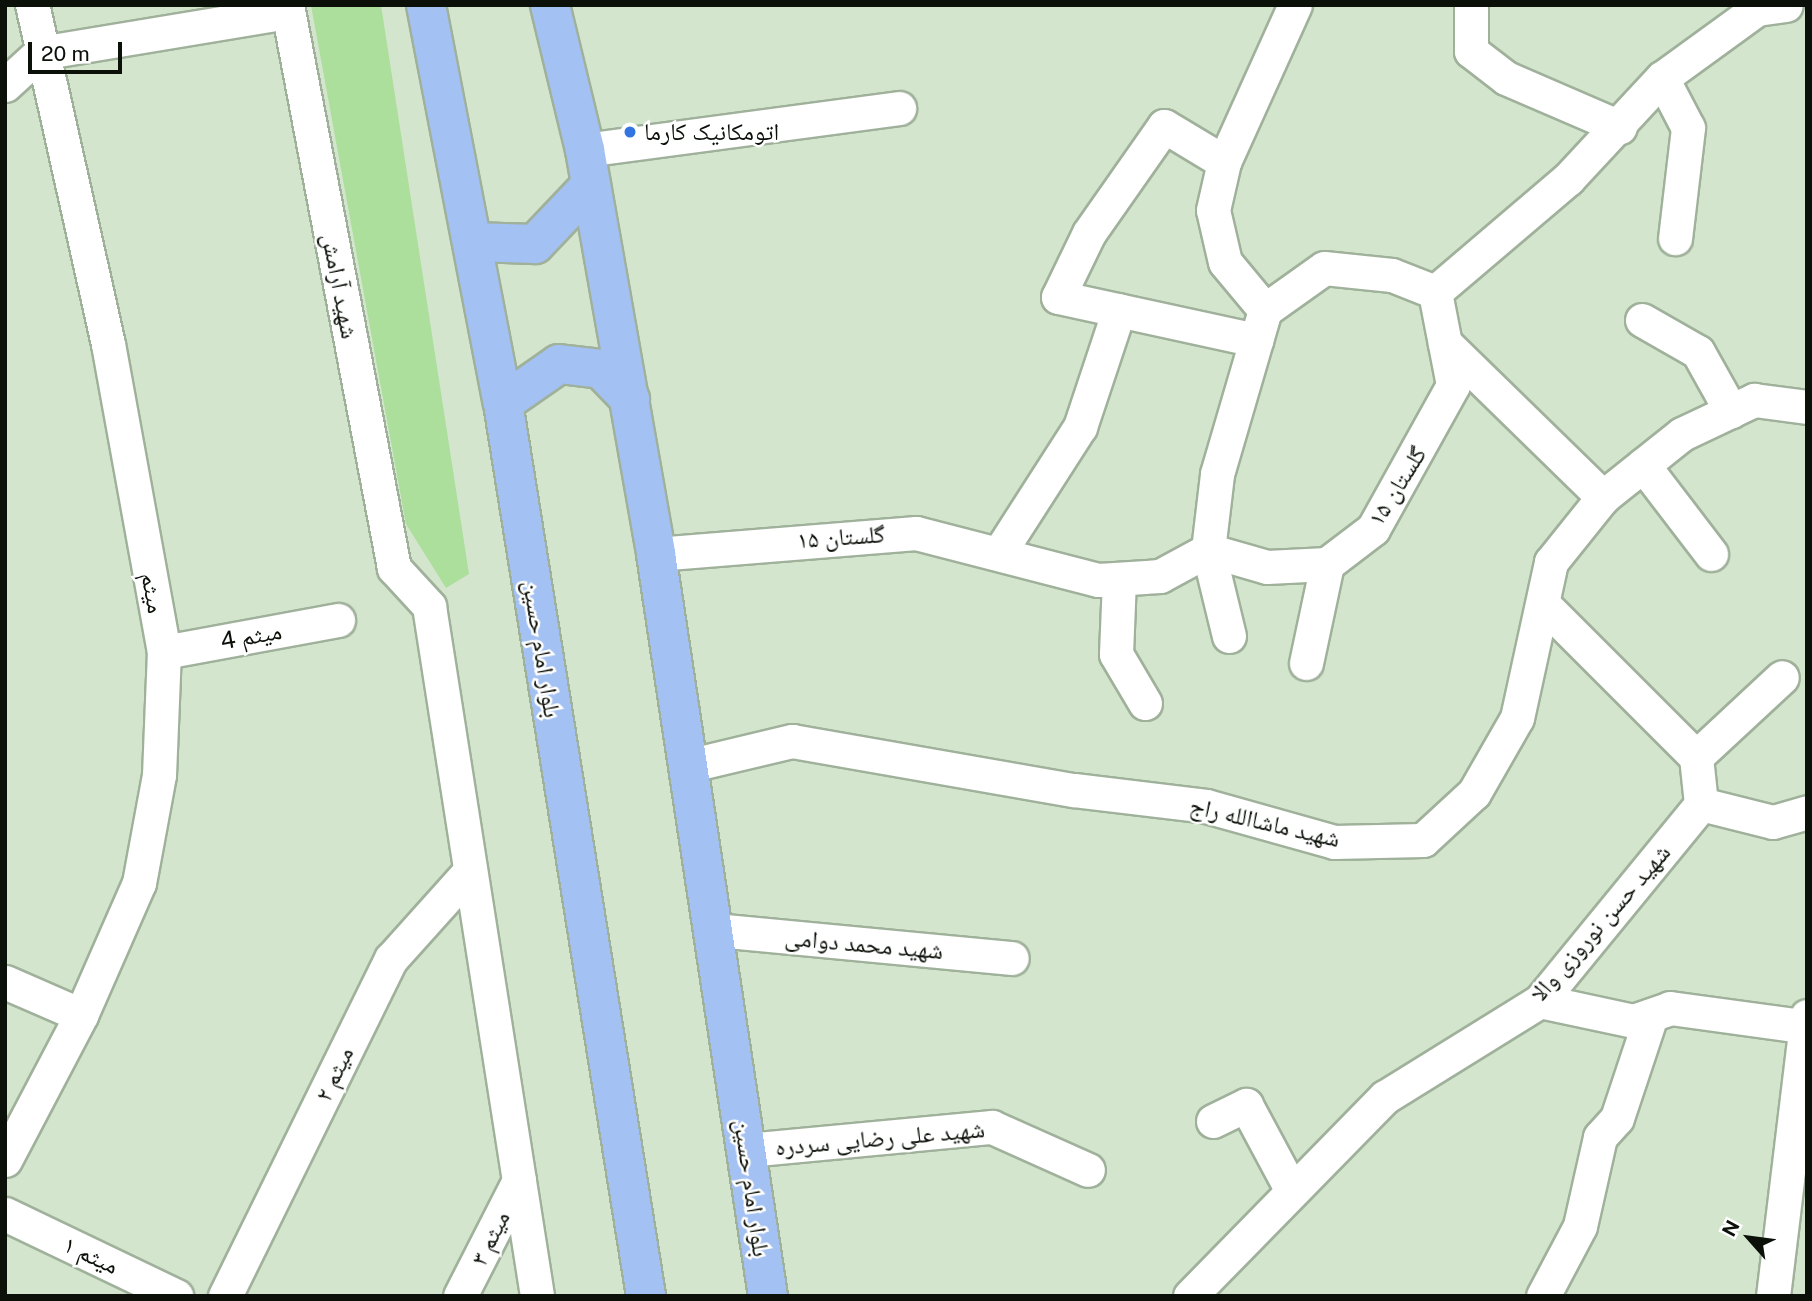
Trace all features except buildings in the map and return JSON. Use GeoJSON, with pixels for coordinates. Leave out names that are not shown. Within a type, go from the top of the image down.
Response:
{"type":"FeatureCollection","features":[{"type":"Feature","properties":{"kind":"main road","name":"بلوار امام حسین"},"geometry":{"type":"LineString","coordinates":[[426,5],[503,403],[646,1296]]}},
{"type":"Feature","properties":{"kind":"main road","name":"بلوار امام حسین"},"geometry":{"type":"LineString","coordinates":[[552,6],[588,168],[656,554],[691,765],[768,1296]]}},
{"type":"Feature","properties":{"kind":"main road"},"geometry":{"type":"LineString","coordinates":[[472,242],[535,244],[588,168]]}},
{"type":"Feature","properties":{"kind":"main road"},"geometry":{"type":"LineString","coordinates":[[503,403],[559,364],[601,369],[629,398]]}},
{"type":"Feature","properties":{"kind":"street","name":"میثم"},"geometry":{"type":"LineString","coordinates":[[5,1160],[81,1015],[139,883],[159,775],[164,652],[108,344],[40,53],[32,5]]}},
{"type":"Feature","properties":{"kind":"street"},"geometry":{"type":"LineString","coordinates":[[1260,325],[1225,262],[1213,210],[1224,162],[1295,5]]}},
{"type":"Feature","properties":{"kind":"street"},"geometry":{"type":"LineString","coordinates":[[1471,5],[1471,51],[1506,78],[1620,127]]}},
{"type":"Feature","properties":{"kind":"street"},"geometry":{"type":"LineString","coordinates":[[1229,636],[1209,550],[1217,474],[1260,325],[1324,268],[1392,275],[1435,292],[1620,127],[1662,78],[1757,9],[1786,5]]}},
{"type":"Feature","properties":{"kind":"street"},"geometry":{"type":"LineString","coordinates":[[5,85],[40,53],[288,9]]}},
{"type":"Feature","properties":{"kind":"street","name":"شهید آرامش"},"geometry":{"type":"LineString","coordinates":[[288,9],[394,568],[429,606],[470,871]]}},
{"type":"Feature","properties":{"kind":"street"},"geometry":{"type":"LineString","coordinates":[[1662,78],[1688,128],[1675,238]]}},
{"type":"Feature","properties":{"kind":"street"},"geometry":{"type":"LineString","coordinates":[[588,168],[899,108]]}},
{"type":"Feature","properties":{"kind":"street"},"geometry":{"type":"LineString","coordinates":[[1224,162],[1164,126],[1089,233],[1058,297],[1119,310],[1260,325]]}},
{"type":"Feature","properties":{"kind":"street","name":"گلستان ۱۵"},"geometry":{"type":"LineString","coordinates":[[1326,564],[1373,529],[1415,462],[1453,385],[1435,292]]}},
{"type":"Feature","properties":{"kind":"street"},"geometry":{"type":"LineString","coordinates":[[999,553],[1080,427],[1119,310]]}},
{"type":"Feature","properties":{"kind":"street"},"geometry":{"type":"LineString","coordinates":[[1642,320],[1698,352],[1731,411]]}},
{"type":"Feature","properties":{"kind":"street"},"geometry":{"type":"LineString","coordinates":[[1445,343],[1603,497]]}},
{"type":"Feature","properties":{"kind":"street","name":"شهید ماشاالله راج"},"geometry":{"type":"LineString","coordinates":[[691,765],[792,741],[1074,790],[1206,806],[1334,842],[1423,840],[1474,793],[1517,718],[1544,605],[1551,562],[1603,497],[1682,433],[1754,400],[1807,407]]}},
{"type":"Feature","properties":{"kind":"street"},"geometry":{"type":"LineString","coordinates":[[1643,465],[1712,554]]}},
{"type":"Feature","properties":{"kind":"street","name":"گلستان ۱۵"},"geometry":{"type":"LineString","coordinates":[[656,554],[916,533],[1098,580],[1160,576],[1209,550]]}},
{"type":"Feature","properties":{"kind":"street"},"geometry":{"type":"LineString","coordinates":[[1209,550],[1267,567],[1326,564],[1306,663]]}},
{"type":"Feature","properties":{"kind":"street"},"geometry":{"type":"LineString","coordinates":[[1119,579],[1116,654],[1145,704]]}},
{"type":"Feature","properties":{"kind":"street"},"geometry":{"type":"LineString","coordinates":[[1544,605],[1696,757],[1701,804],[1773,822],[1807,812]]}},
{"type":"Feature","properties":{"kind":"street","name":"میثم 4"},"geometry":{"type":"LineString","coordinates":[[164,652],[338,620]]}},
{"type":"Feature","properties":{"kind":"street"},"geometry":{"type":"LineString","coordinates":[[1696,757],[1782,677]]}},
{"type":"Feature","properties":{"kind":"street","name":"شهید حسن نوروزی والا"},"geometry":{"type":"LineString","coordinates":[[1190,1296],[1290,1187],[1385,1097],[1540,1001],[1701,804]]}},
{"type":"Feature","properties":{"kind":"street"},"geometry":{"type":"LineString","coordinates":[[470,871],[537,1296]]}},
{"type":"Feature","properties":{"kind":"street","name":"میثم ۲"},"geometry":{"type":"LineString","coordinates":[[225,1296],[391,959],[470,871]]}},
{"type":"Feature","properties":{"kind":"street","name":"شهید محمد دوامی"},"geometry":{"type":"LineString","coordinates":[[715,930],[1012,958]]}},
{"type":"Feature","properties":{"kind":"street"},"geometry":{"type":"LineString","coordinates":[[5,982],[81,1015]]}},
{"type":"Feature","properties":{"kind":"street"},"geometry":{"type":"LineString","coordinates":[[1540,1001],[1633,1021],[1670,1008],[1804,1021],[1773,1296]]}},
{"type":"Feature","properties":{"kind":"street"},"geometry":{"type":"LineString","coordinates":[[1543,1296],[1580,1226],[1600,1137],[1617,1118],[1651,1016]]}},
{"type":"Feature","properties":{"kind":"street"},"geometry":{"type":"LineString","coordinates":[[1213,1121],[1246,1105],[1290,1187]]}},
{"type":"Feature","properties":{"kind":"street","name":"شهید علی رضایی سردره"},"geometry":{"type":"LineString","coordinates":[[747,1150],[992,1127],[1088,1170]]}},
{"type":"Feature","properties":{"kind":"street","name":"میثم ۳"},"geometry":{"type":"LineString","coordinates":[[460,1296],[519,1180]]}},
{"type":"Feature","properties":{"kind":"street","name":"میثم ۱"},"geometry":{"type":"LineString","coordinates":[[5,1214],[176,1296]]}},
{"type":"Feature","properties":{"kind":"green space"},"geometry":{"type":"Polygon","coordinates":[[[311,5],[381,5],[469,574],[446,588],[406,524],[311,5]]]}},
{"type":"Feature","properties":{"kind":"place","name":"اتومکانیک کارما"},"geometry":{"type":"Point","coordinates":[630,132]}}]}
